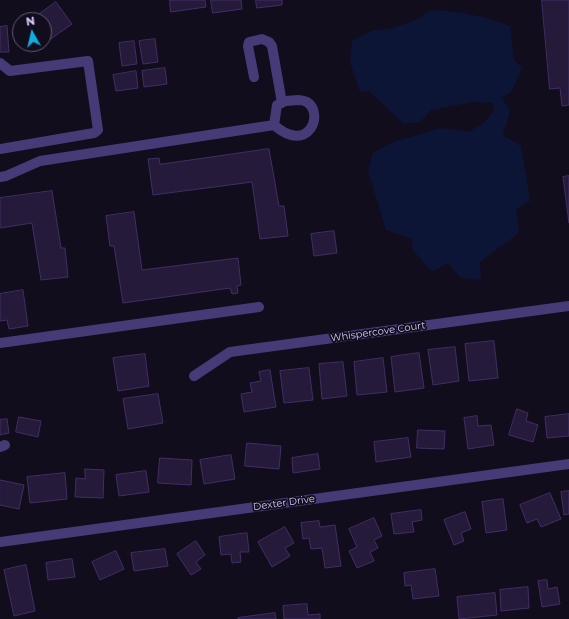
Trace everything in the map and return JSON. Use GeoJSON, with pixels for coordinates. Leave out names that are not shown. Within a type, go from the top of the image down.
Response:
{"type":"FeatureCollection","features":[{"type":"Feature","properties":{"kind":"street"},"geometry":{"type":"LineString","coordinates":[[254,78],[248,46],[249,42],[262,39],[269,42],[272,46],[282,103]]}},
{"type":"Feature","properties":{"kind":"street"},"geometry":{"type":"LineString","coordinates":[[0,63],[10,71],[88,61],[98,130],[22,146],[0,149]]}},
{"type":"Feature","properties":{"kind":"street"},"geometry":{"type":"LineString","coordinates":[[0,177],[6,176],[40,161],[274,125],[288,134],[299,136],[308,132],[312,126],[314,115],[312,108],[307,102],[298,100],[277,105],[274,125]]}},
{"type":"Feature","properties":{"kind":"street","name":"Whispercove Court"},"geometry":{"type":"LineString","coordinates":[[194,376],[230,352],[569,306]]}},
{"type":"Feature","properties":{"kind":"street"},"geometry":{"type":"LineString","coordinates":[[0,343],[259,307]]}},
{"type":"Feature","properties":{"kind":"street","name":"Dexter Drive"},"geometry":{"type":"LineString","coordinates":[[0,542],[569,464]]}},
{"type":"Feature","properties":{"kind":"water"},"geometry":{"type":"Polygon","coordinates":[[[431,10],[491,19],[510,26],[514,60],[522,68],[512,91],[502,98],[510,111],[503,135],[521,146],[530,201],[516,210],[519,233],[480,262],[481,280],[460,277],[448,263],[432,272],[412,249],[413,239],[386,230],[368,171],[373,153],[393,142],[442,128],[469,132],[485,122],[494,110],[493,103],[474,102],[431,110],[420,122],[404,124],[369,91],[360,92],[350,62],[352,41],[372,31],[393,28],[416,20],[431,10]]]}},
{"type":"Feature","properties":{"kind":"building"},"geometry":{"type":"Polygon","coordinates":[[[170,0],[205,0],[206,7],[171,12],[170,0]]]}},
{"type":"Feature","properties":{"kind":"building"},"geometry":{"type":"Polygon","coordinates":[[[211,0],[241,0],[242,9],[213,13],[211,0]]]}},
{"type":"Feature","properties":{"kind":"building"},"geometry":{"type":"Polygon","coordinates":[[[256,0],[282,0],[282,5],[257,8],[256,0]]]}},
{"type":"Feature","properties":{"kind":"building"},"geometry":{"type":"Polygon","coordinates":[[[542,0],[569,0],[569,105],[562,106],[560,88],[550,89],[542,0]]]}},
{"type":"Feature","properties":{"kind":"building"},"geometry":{"type":"Polygon","coordinates":[[[56,2],[72,24],[52,38],[52,12],[41,12],[56,2]]]}},
{"type":"Feature","properties":{"kind":"building"},"geometry":{"type":"Polygon","coordinates":[[[7,26],[9,52],[0,52],[0,27],[7,26]]]}},
{"type":"Feature","properties":{"kind":"building"},"geometry":{"type":"Polygon","coordinates":[[[155,39],[158,62],[143,64],[139,41],[155,39]]]}},
{"type":"Feature","properties":{"kind":"building"},"geometry":{"type":"Polygon","coordinates":[[[134,41],[137,64],[122,66],[119,43],[134,41]]]}},
{"type":"Feature","properties":{"kind":"building"},"geometry":{"type":"Polygon","coordinates":[[[165,68],[167,84],[144,87],[142,71],[165,68]]]}},
{"type":"Feature","properties":{"kind":"building"},"geometry":{"type":"Polygon","coordinates":[[[136,71],[138,88],[116,91],[113,75],[136,71]]]}},
{"type":"Feature","properties":{"kind":"building"},"geometry":{"type":"Polygon","coordinates":[[[269,149],[279,206],[284,206],[288,236],[260,239],[252,182],[153,195],[148,159],[159,158],[160,164],[269,149]]]}},
{"type":"Feature","properties":{"kind":"building"},"geometry":{"type":"Polygon","coordinates":[[[569,176],[569,223],[563,177],[569,176]]]}},
{"type":"Feature","properties":{"kind":"building"},"geometry":{"type":"Polygon","coordinates":[[[52,191],[61,248],[65,248],[68,277],[41,280],[32,223],[0,228],[0,198],[52,191]]]}},
{"type":"Feature","properties":{"kind":"building"},"geometry":{"type":"Polygon","coordinates":[[[134,212],[142,270],[238,258],[241,285],[237,286],[238,293],[232,294],[230,288],[123,303],[114,246],[110,246],[106,216],[134,212]]]}},
{"type":"Feature","properties":{"kind":"building"},"geometry":{"type":"Polygon","coordinates":[[[334,231],[337,253],[314,256],[311,234],[334,231]]]}},
{"type":"Feature","properties":{"kind":"building"},"geometry":{"type":"Polygon","coordinates":[[[23,290],[28,326],[9,329],[7,320],[0,321],[0,294],[23,290]]]}},
{"type":"Feature","properties":{"kind":"building"},"geometry":{"type":"Polygon","coordinates":[[[494,341],[498,378],[469,381],[465,344],[494,341]]]}},
{"type":"Feature","properties":{"kind":"building"},"geometry":{"type":"Polygon","coordinates":[[[455,347],[459,381],[433,385],[428,350],[455,347]]]}},
{"type":"Feature","properties":{"kind":"building"},"geometry":{"type":"Polygon","coordinates":[[[419,353],[424,388],[395,392],[391,357],[419,353]]]}},
{"type":"Feature","properties":{"kind":"building"},"geometry":{"type":"Polygon","coordinates":[[[145,354],[149,386],[118,391],[113,358],[145,354]]]}},
{"type":"Feature","properties":{"kind":"building"},"geometry":{"type":"Polygon","coordinates":[[[383,358],[387,392],[357,395],[354,362],[383,358]]]}},
{"type":"Feature","properties":{"kind":"building"},"geometry":{"type":"Polygon","coordinates":[[[343,362],[347,396],[322,399],[319,364],[343,362]]]}},
{"type":"Feature","properties":{"kind":"building"},"geometry":{"type":"Polygon","coordinates":[[[309,368],[313,400],[284,403],[280,371],[309,368]]]}},
{"type":"Feature","properties":{"kind":"building"},"geometry":{"type":"Polygon","coordinates":[[[270,370],[276,407],[244,412],[241,394],[252,392],[250,383],[261,381],[259,372],[270,370]]]}},
{"type":"Feature","properties":{"kind":"building"},"geometry":{"type":"Polygon","coordinates":[[[158,394],[163,423],[128,429],[123,399],[158,394]]]}},
{"type":"Feature","properties":{"kind":"building"},"geometry":{"type":"Polygon","coordinates":[[[517,409],[528,413],[526,421],[538,425],[533,442],[509,435],[517,409]]]}},
{"type":"Feature","properties":{"kind":"building"},"geometry":{"type":"Polygon","coordinates":[[[569,414],[569,436],[547,438],[545,417],[569,414]]]}},
{"type":"Feature","properties":{"kind":"building"},"geometry":{"type":"Polygon","coordinates":[[[477,416],[478,426],[491,425],[494,445],[468,449],[464,418],[477,416]]]}},
{"type":"Feature","properties":{"kind":"building"},"geometry":{"type":"Polygon","coordinates":[[[19,417],[41,421],[38,437],[16,432],[19,417]]]}},
{"type":"Feature","properties":{"kind":"building"},"geometry":{"type":"Polygon","coordinates":[[[7,419],[9,433],[0,435],[0,420],[7,419]]]}},
{"type":"Feature","properties":{"kind":"building"},"geometry":{"type":"Polygon","coordinates":[[[418,430],[445,431],[444,449],[417,448],[418,430]]]}},
{"type":"Feature","properties":{"kind":"building"},"geometry":{"type":"Polygon","coordinates":[[[408,438],[411,457],[376,462],[374,442],[408,438]]]}},
{"type":"Feature","properties":{"kind":"building"},"geometry":{"type":"Polygon","coordinates":[[[247,443],[281,446],[279,469],[245,466],[247,443]]]}},
{"type":"Feature","properties":{"kind":"building"},"geometry":{"type":"Polygon","coordinates":[[[318,454],[320,469],[293,473],[292,458],[318,454]]]}},
{"type":"Feature","properties":{"kind":"building"},"geometry":{"type":"Polygon","coordinates":[[[231,455],[235,479],[204,484],[200,460],[231,455]]]}},
{"type":"Feature","properties":{"kind":"building"},"geometry":{"type":"Polygon","coordinates":[[[160,458],[192,460],[191,485],[158,483],[160,458]]]}},
{"type":"Feature","properties":{"kind":"building"},"geometry":{"type":"Polygon","coordinates":[[[85,469],[104,470],[103,498],[75,497],[76,478],[85,479],[85,469]]]}},
{"type":"Feature","properties":{"kind":"building"},"geometry":{"type":"Polygon","coordinates":[[[146,471],[149,492],[119,496],[116,475],[146,471]]]}},
{"type":"Feature","properties":{"kind":"building"},"geometry":{"type":"Polygon","coordinates":[[[65,473],[67,499],[30,503],[27,477],[65,473]]]}},
{"type":"Feature","properties":{"kind":"building"},"geometry":{"type":"Polygon","coordinates":[[[0,480],[24,485],[19,509],[0,505],[0,480]]]}},
{"type":"Feature","properties":{"kind":"building"},"geometry":{"type":"Polygon","coordinates":[[[569,491],[569,514],[564,515],[561,492],[569,491]]]}},
{"type":"Feature","properties":{"kind":"building"},"geometry":{"type":"Polygon","coordinates":[[[550,493],[561,519],[541,527],[537,519],[527,523],[520,505],[550,493]]]}},
{"type":"Feature","properties":{"kind":"building"},"geometry":{"type":"Polygon","coordinates":[[[503,499],[507,530],[486,533],[482,502],[503,499]]]}},
{"type":"Feature","properties":{"kind":"building"},"geometry":{"type":"Polygon","coordinates":[[[421,510],[422,520],[412,522],[414,532],[394,534],[391,514],[421,510]]]}},
{"type":"Feature","properties":{"kind":"building"},"geometry":{"type":"Polygon","coordinates":[[[465,512],[471,529],[461,533],[464,541],[454,545],[444,520],[465,512]]]}},
{"type":"Feature","properties":{"kind":"building"},"geometry":{"type":"Polygon","coordinates":[[[374,518],[382,536],[374,540],[378,548],[370,552],[374,561],[357,568],[349,551],[357,547],[349,529],[374,518]]]}},
{"type":"Feature","properties":{"kind":"building"},"geometry":{"type":"Polygon","coordinates":[[[319,521],[320,527],[335,525],[341,566],[325,568],[322,548],[311,549],[309,538],[303,539],[301,523],[319,521]]]}},
{"type":"Feature","properties":{"kind":"building"},"geometry":{"type":"Polygon","coordinates":[[[285,527],[294,543],[285,548],[290,556],[272,567],[258,542],[285,527]]]}},
{"type":"Feature","properties":{"kind":"building"},"geometry":{"type":"Polygon","coordinates":[[[247,533],[249,552],[240,552],[241,562],[232,563],[231,554],[221,555],[219,537],[247,533]]]}},
{"type":"Feature","properties":{"kind":"building"},"geometry":{"type":"Polygon","coordinates":[[[196,541],[205,555],[196,562],[201,569],[191,575],[177,554],[196,541]]]}},
{"type":"Feature","properties":{"kind":"building"},"geometry":{"type":"Polygon","coordinates":[[[165,549],[168,566],[134,571],[131,553],[165,549]]]}},
{"type":"Feature","properties":{"kind":"building"},"geometry":{"type":"Polygon","coordinates":[[[116,551],[124,569],[100,580],[92,562],[116,551]]]}},
{"type":"Feature","properties":{"kind":"building"},"geometry":{"type":"Polygon","coordinates":[[[72,559],[75,577],[48,580],[46,563],[72,559]]]}},
{"type":"Feature","properties":{"kind":"building"},"geometry":{"type":"Polygon","coordinates":[[[26,565],[35,611],[14,616],[4,570],[26,565]]]}},
{"type":"Feature","properties":{"kind":"building"},"geometry":{"type":"Polygon","coordinates":[[[435,569],[439,596],[413,599],[411,585],[405,586],[404,573],[435,569]]]}},
{"type":"Feature","properties":{"kind":"building"},"geometry":{"type":"Polygon","coordinates":[[[547,580],[548,589],[557,587],[560,604],[542,607],[538,581],[547,580]]]}},
{"type":"Feature","properties":{"kind":"building"},"geometry":{"type":"Polygon","coordinates":[[[528,587],[529,608],[501,611],[500,590],[528,587]]]}},
{"type":"Feature","properties":{"kind":"building"},"geometry":{"type":"Polygon","coordinates":[[[495,593],[497,615],[459,619],[457,597],[495,593]]]}},
{"type":"Feature","properties":{"kind":"building"},"geometry":{"type":"Polygon","coordinates":[[[307,604],[308,615],[320,614],[320,619],[284,619],[283,606],[307,604]]]}},
{"type":"Feature","properties":{"kind":"building"},"geometry":{"type":"Polygon","coordinates":[[[275,613],[276,619],[238,619],[238,618],[275,613]]]}}]}
